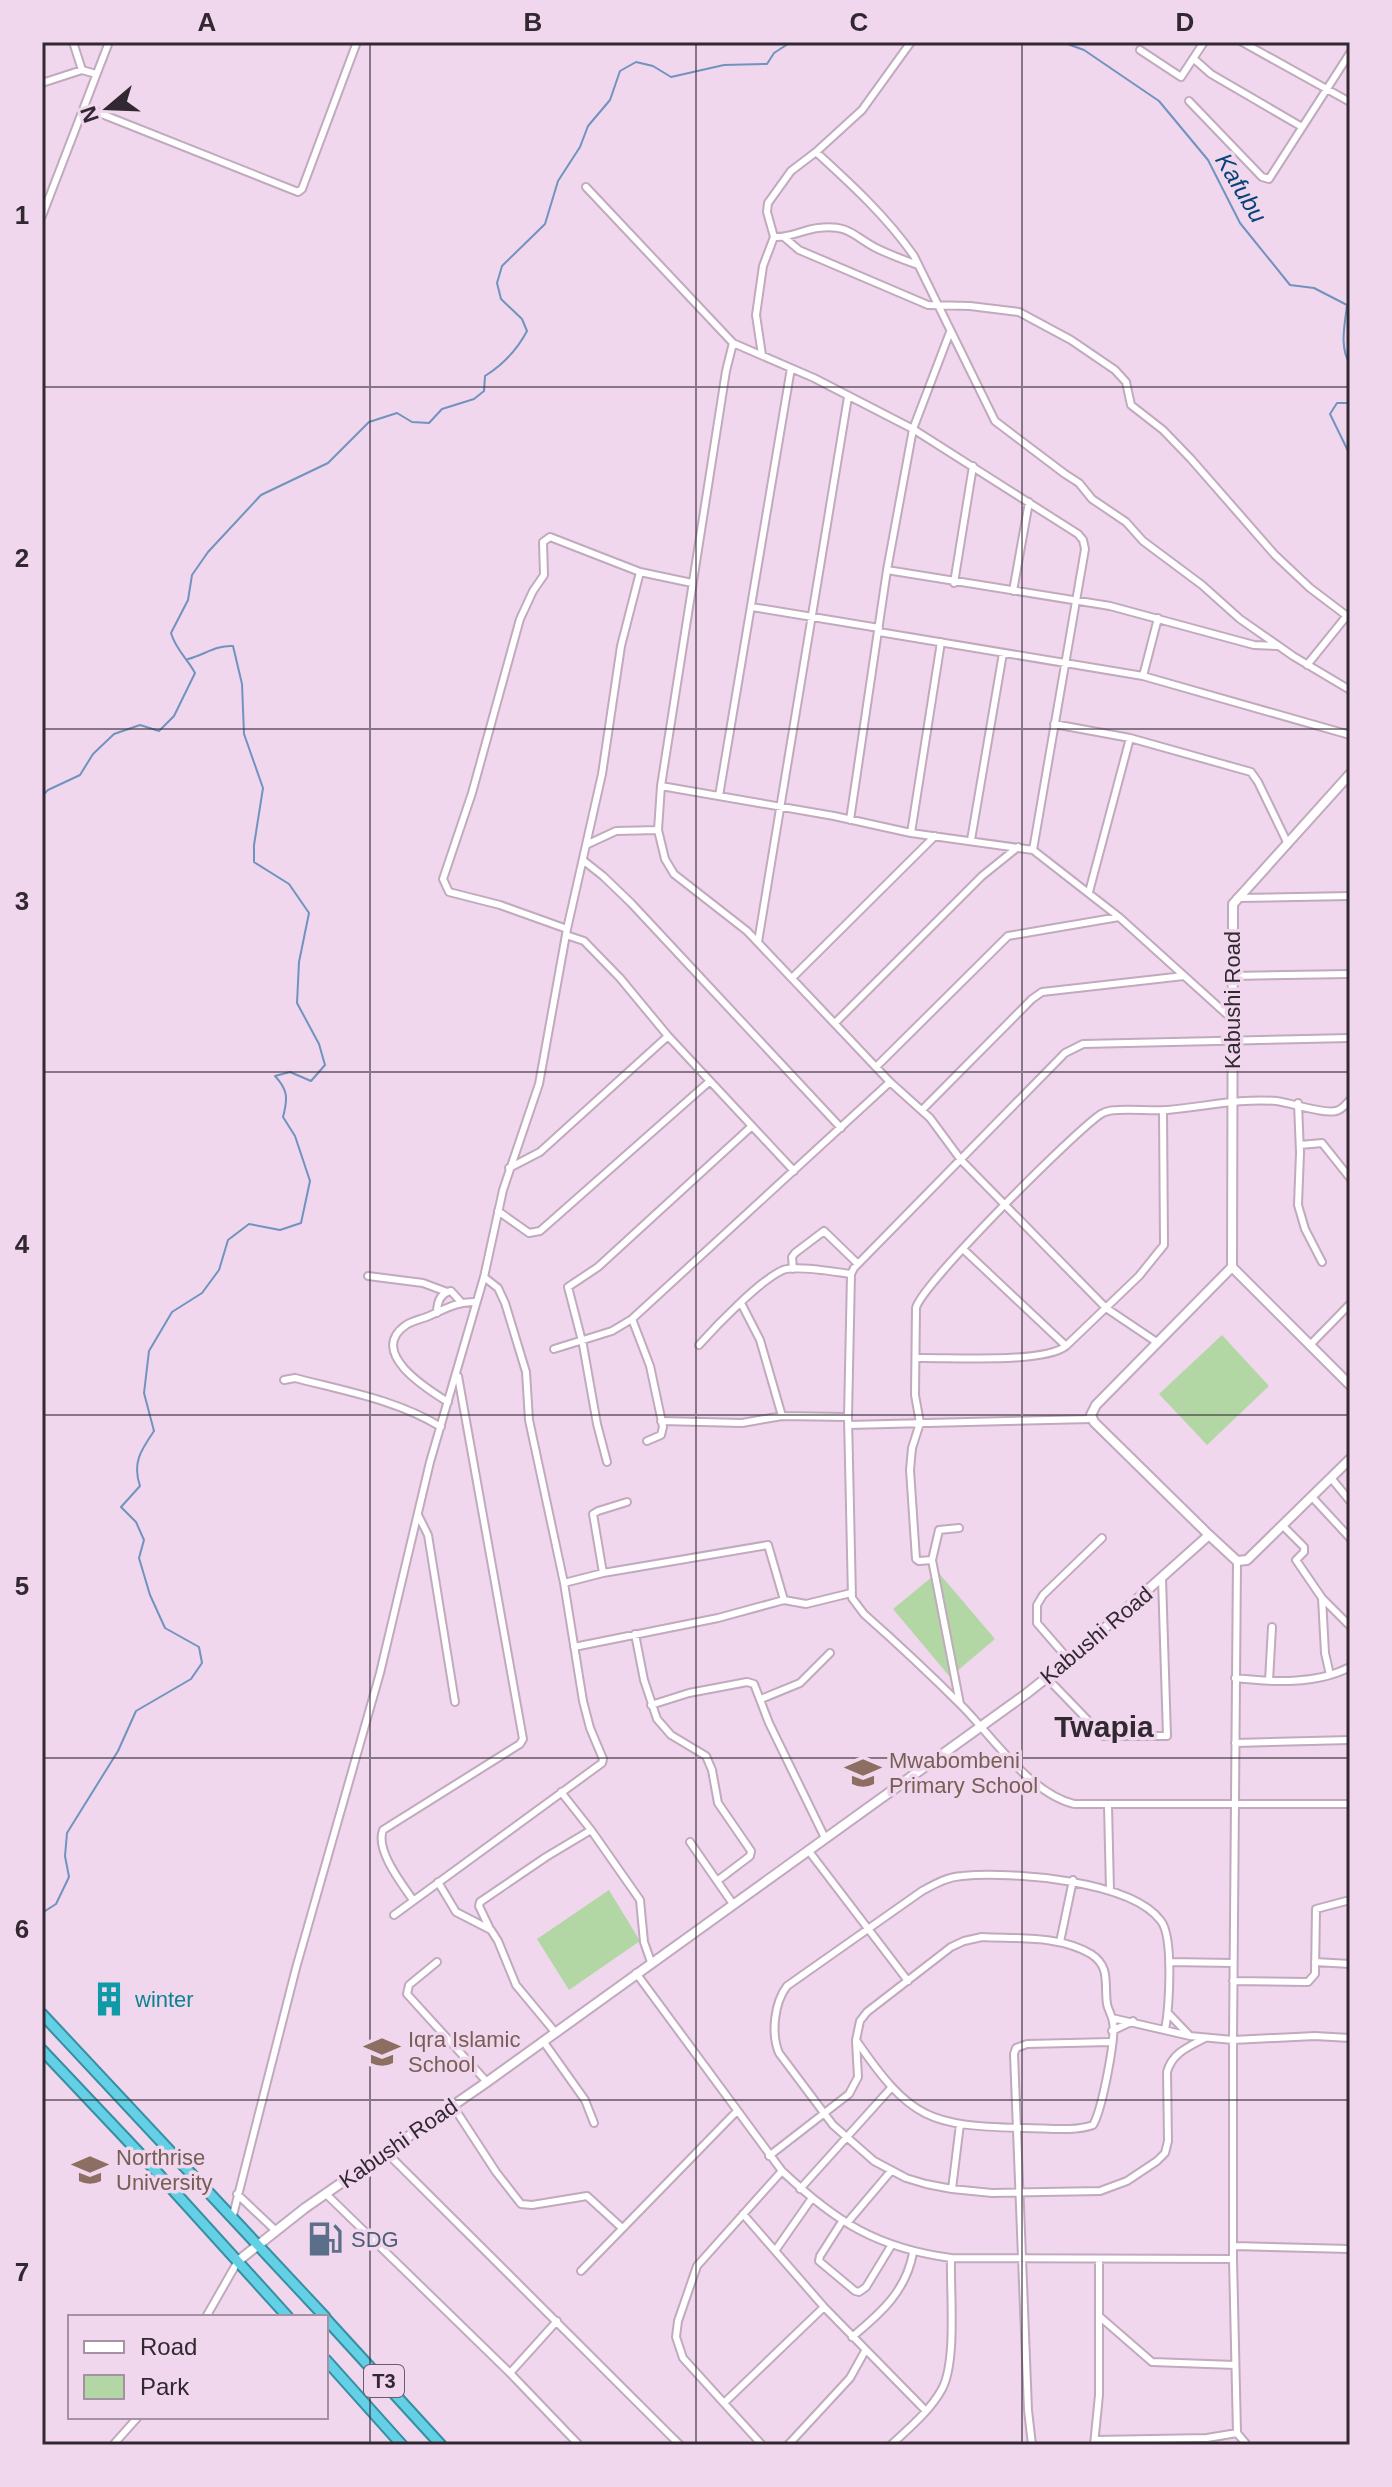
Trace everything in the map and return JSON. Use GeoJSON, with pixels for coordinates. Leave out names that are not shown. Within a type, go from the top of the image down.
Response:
{"type":"FeatureCollection","features":[{"type":"Feature","properties":{"kind":"highway","name":"T3"},"geometry":{"type":"LineString","coordinates":[[42,2014],[322,2315]]}},
{"type":"Feature","properties":{"kind":"highway"},"geometry":{"type":"LineString","coordinates":[[42,2050],[286,2315]]}},
{"type":"Feature","properties":{"kind":"highway","name":"T3"},"geometry":{"type":"LineString","coordinates":[[328,2321],[441,2445]]}},
{"type":"Feature","properties":{"kind":"highway","name":"T3"},"geometry":{"type":"LineString","coordinates":[[328,2362],[402,2445]]}},
{"type":"Feature","properties":{"kind":"main road"},"geometry":{"type":"LineString","coordinates":[[1237,898],[1350,774]]}},
{"type":"Feature","properties":{"kind":"main road","name":"Kabushi Road"},"geometry":{"type":"LineString","coordinates":[[1232,1267],[1232,911],[1237,898]]}},
{"type":"Feature","properties":{"kind":"main road"},"geometry":{"type":"LineString","coordinates":[[1350,1385],[1232,1267],[1092,1410],[1092,1419],[1237,1561],[1247,1560],[1350,1459]]}},
{"type":"Feature","properties":{"kind":"main road","name":"Kabushi Road"},"geometry":{"type":"LineString","coordinates":[[238,2261],[325,2193],[487,2082],[1047,1678],[1209,1535]]}},
{"type":"Feature","properties":{"kind":"street"},"geometry":{"type":"LineString","coordinates":[[73,42],[82,70]]}},
{"type":"Feature","properties":{"kind":"street"},"geometry":{"type":"LineString","coordinates":[[42,216],[109,42]]}},
{"type":"Feature","properties":{"kind":"street"},"geometry":{"type":"LineString","coordinates":[[84,107],[298,192],[314,162],[357,42]]}},
{"type":"Feature","properties":{"kind":"street"},"geometry":{"type":"LineString","coordinates":[[762,355],[756,315],[763,266],[774,237],[767,212],[768,203],[791,171],[862,110],[911,42]]}},
{"type":"Feature","properties":{"kind":"street"},"geometry":{"type":"LineString","coordinates":[[1140,50],[1181,77],[1204,42]]}},
{"type":"Feature","properties":{"kind":"street"},"geometry":{"type":"LineString","coordinates":[[1242,42],[1350,102]]}},
{"type":"Feature","properties":{"kind":"street"},"geometry":{"type":"LineString","coordinates":[[1189,101],[1266,180],[1272,176],[1350,53]]}},
{"type":"Feature","properties":{"kind":"street"},"geometry":{"type":"LineString","coordinates":[[1194,59],[1211,74],[1302,127]]}},
{"type":"Feature","properties":{"kind":"street"},"geometry":{"type":"LineString","coordinates":[[42,83],[82,70],[96,74]]}},
{"type":"Feature","properties":{"kind":"street"},"geometry":{"type":"LineString","coordinates":[[816,152],[891,227],[918,265],[995,421],[1079,483],[1092,499],[1126,522],[1143,541],[1278,646],[1350,690]]}},
{"type":"Feature","properties":{"kind":"street"},"geometry":{"type":"LineString","coordinates":[[586,187],[733,343],[791,368],[913,429],[1083,540],[1085,549],[1033,850]]}},
{"type":"Feature","properties":{"kind":"street"},"geometry":{"type":"LineString","coordinates":[[774,237],[785,238],[818,228],[847,229],[872,246],[918,265]]}},
{"type":"Feature","properties":{"kind":"street"},"geometry":{"type":"LineString","coordinates":[[785,238],[799,250],[922,303],[1019,312],[1061,334],[1115,370],[1126,382],[1131,405],[1184,451],[1275,555],[1310,588],[1348,617],[1307,665]]}},
{"type":"Feature","properties":{"kind":"street"},"geometry":{"type":"LineString","coordinates":[[850,820],[887,570],[913,429],[950,332]]}},
{"type":"Feature","properties":{"kind":"street"},"geometry":{"type":"LineString","coordinates":[[733,343],[726,371],[661,786],[658,830],[665,859],[686,886],[738,923],[793,977],[890,1082],[922,1110],[961,1160],[1106,1308],[1158,1343]]}},
{"type":"Feature","properties":{"kind":"street"},"geometry":{"type":"LineString","coordinates":[[719,796],[791,368]]}},
{"type":"Feature","properties":{"kind":"street"},"geometry":{"type":"LineString","coordinates":[[758,942],[848,397]]}},
{"type":"Feature","properties":{"kind":"street"},"geometry":{"type":"LineString","coordinates":[[954,583],[973,466]]}},
{"type":"Feature","properties":{"kind":"street"},"geometry":{"type":"LineString","coordinates":[[1013,591],[1029,502]]}},
{"type":"Feature","properties":{"kind":"street"},"geometry":{"type":"LineString","coordinates":[[692,583],[640,572],[550,537],[545,538],[544,575],[520,619],[472,793],[443,879],[449,892],[500,905],[584,941],[794,1171]]}},
{"type":"Feature","properties":{"kind":"street"},"geometry":{"type":"LineString","coordinates":[[887,570],[1075,601],[1158,618],[1254,645],[1278,646]]}},
{"type":"Feature","properties":{"kind":"street"},"geometry":{"type":"LineString","coordinates":[[232,2219],[296,1968],[380,1673],[417,1514],[484,1277],[509,1168],[539,1084],[566,932],[604,763],[621,646],[640,572]]}},
{"type":"Feature","properties":{"kind":"street"},"geometry":{"type":"LineString","coordinates":[[752,607],[1143,676],[1350,735]]}},
{"type":"Feature","properties":{"kind":"street"},"geometry":{"type":"LineString","coordinates":[[1143,676],[1158,618]]}},
{"type":"Feature","properties":{"kind":"street"},"geometry":{"type":"LineString","coordinates":[[911,833],[941,642]]}},
{"type":"Feature","properties":{"kind":"street"},"geometry":{"type":"LineString","coordinates":[[971,840],[1003,653]]}},
{"type":"Feature","properties":{"kind":"street"},"geometry":{"type":"LineString","coordinates":[[1054,724],[1130,738],[1251,772],[1288,844]]}},
{"type":"Feature","properties":{"kind":"street"},"geometry":{"type":"LineString","coordinates":[[1089,892],[1130,738]]}},
{"type":"Feature","properties":{"kind":"street"},"geometry":{"type":"LineString","coordinates":[[661,786],[911,833],[1033,850],[1119,917],[1232,1019]]}},
{"type":"Feature","properties":{"kind":"street"},"geometry":{"type":"LineString","coordinates":[[587,844],[616,831],[658,830]]}},
{"type":"Feature","properties":{"kind":"street"},"geometry":{"type":"LineString","coordinates":[[793,977],[935,836]]}},
{"type":"Feature","properties":{"kind":"street"},"geometry":{"type":"LineString","coordinates":[[835,1023],[982,876],[1018,847]]}},
{"type":"Feature","properties":{"kind":"street"},"geometry":{"type":"LineString","coordinates":[[584,861],[631,903],[841,1128]]}},
{"type":"Feature","properties":{"kind":"street"},"geometry":{"type":"LineString","coordinates":[[1237,898],[1350,896]]}},
{"type":"Feature","properties":{"kind":"street"},"geometry":{"type":"LineString","coordinates":[[876,1067],[1008,936],[1119,917]]}},
{"type":"Feature","properties":{"kind":"street"},"geometry":{"type":"LineString","coordinates":[[1232,976],[1350,974]]}},
{"type":"Feature","properties":{"kind":"street"},"geometry":{"type":"LineString","coordinates":[[922,1110],[1042,992],[1184,976]]}},
{"type":"Feature","properties":{"kind":"street"},"geometry":{"type":"LineString","coordinates":[[509,1168],[540,1152],[668,1036]]}},
{"type":"Feature","properties":{"kind":"street"},"geometry":{"type":"LineString","coordinates":[[1350,1038],[1232,1039],[1077,1046],[1065,1053],[857,1263],[851,1274],[848,1421],[851,1593],[864,1614],[960,1704],[1010,1759],[1046,1792],[1060,1801],[1074,1804],[1350,1804]]}},
{"type":"Feature","properties":{"kind":"street"},"geometry":{"type":"LineString","coordinates":[[498,1211],[529,1233],[540,1231],[710,1081]]}},
{"type":"Feature","properties":{"kind":"street"},"geometry":{"type":"LineString","coordinates":[[554,1349],[612,1331],[632,1319],[890,1082]]}},
{"type":"Feature","properties":{"kind":"street"},"geometry":{"type":"LineString","coordinates":[[932,1560],[918,1561],[915,1556],[910,1470],[912,1448],[920,1423],[915,1395],[917,1301],[963,1249],[1005,1204],[1102,1113],[1163,1110],[1233,1101],[1298,1103],[1338,1111],[1350,1100]]}},
{"type":"Feature","properties":{"kind":"street"},"geometry":{"type":"LineString","coordinates":[[1298,1103],[1298,1205],[1305,1229],[1322,1262]]}},
{"type":"Feature","properties":{"kind":"street"},"geometry":{"type":"LineString","coordinates":[[916,1358],[1026,1357],[1055,1353],[1139,1276],[1164,1245],[1163,1110]]}},
{"type":"Feature","properties":{"kind":"street"},"geometry":{"type":"LineString","coordinates":[[607,1462],[568,1287],[598,1267],[752,1126]]}},
{"type":"Feature","properties":{"kind":"street"},"geometry":{"type":"LineString","coordinates":[[1300,1145],[1322,1143],[1350,1178]]}},
{"type":"Feature","properties":{"kind":"street"},"geometry":{"type":"LineString","coordinates":[[793,1269],[792,1257],[795,1253],[824,1231],[857,1263]]}},
{"type":"Feature","properties":{"kind":"street"},"geometry":{"type":"LineString","coordinates":[[963,1249],[1066,1346]]}},
{"type":"Feature","properties":{"kind":"street"},"geometry":{"type":"LineString","coordinates":[[699,1345],[741,1303],[781,1271],[793,1269],[851,1274]]}},
{"type":"Feature","properties":{"kind":"street"},"geometry":{"type":"LineString","coordinates":[[368,1276],[423,1283],[451,1291],[461,1302]]}},
{"type":"Feature","properties":{"kind":"street"},"geometry":{"type":"LineString","coordinates":[[394,1915],[602,1763],[603,1759],[586,1716],[564,1583],[529,1420],[526,1372],[505,1303],[498,1288],[484,1277]]}},
{"type":"Feature","properties":{"kind":"street"},"geometry":{"type":"LineString","coordinates":[[437,1313],[440,1298],[447,1292]]}},
{"type":"Feature","properties":{"kind":"street"},"geometry":{"type":"LineString","coordinates":[[448,1402],[411,1378],[395,1354],[396,1335],[407,1325],[461,1302],[476,1302]]}},
{"type":"Feature","properties":{"kind":"street"},"geometry":{"type":"LineString","coordinates":[[741,1303],[760,1340],[782,1416]]}},
{"type":"Feature","properties":{"kind":"street"},"geometry":{"type":"LineString","coordinates":[[1310,1345],[1350,1304]]}},
{"type":"Feature","properties":{"kind":"street"},"geometry":{"type":"LineString","coordinates":[[632,1319],[650,1366],[661,1421],[662,1434],[647,1441]]}},
{"type":"Feature","properties":{"kind":"street"},"geometry":{"type":"LineString","coordinates":[[413,1900],[384,1851],[383,1830],[506,1753],[523,1739],[457,1372]]}},
{"type":"Feature","properties":{"kind":"street"},"geometry":{"type":"LineString","coordinates":[[284,1380],[295,1378],[365,1396],[417,1413],[441,1427]]}},
{"type":"Feature","properties":{"kind":"street"},"geometry":{"type":"LineString","coordinates":[[661,1421],[742,1423],[782,1416],[920,1423],[1092,1419]]}},
{"type":"Feature","properties":{"kind":"street"},"geometry":{"type":"LineString","coordinates":[[1331,1478],[1350,1501]]}},
{"type":"Feature","properties":{"kind":"street"},"geometry":{"type":"LineString","coordinates":[[1312,1497],[1350,1538]]}},
{"type":"Feature","properties":{"kind":"street"},"geometry":{"type":"LineString","coordinates":[[603,1573],[593,1514],[627,1502]]}},
{"type":"Feature","properties":{"kind":"street"},"geometry":{"type":"LineString","coordinates":[[417,1514],[428,1535],[455,1702]]}},
{"type":"Feature","properties":{"kind":"street"},"geometry":{"type":"LineString","coordinates":[[1283,1526],[1304,1547],[1304,1552],[1296,1560],[1322,1598],[1350,1626]]}},
{"type":"Feature","properties":{"kind":"street"},"geometry":{"type":"LineString","coordinates":[[959,1528],[939,1530],[932,1560],[960,1704]]}},
{"type":"Feature","properties":{"kind":"street"},"geometry":{"type":"LineString","coordinates":[[1069,1660],[1037,1623],[1037,1605],[1051,1586],[1102,1538]]}},
{"type":"Feature","properties":{"kind":"street"},"geometry":{"type":"LineString","coordinates":[[564,1583],[603,1573],[768,1545],[784,1600]]}},
{"type":"Feature","properties":{"kind":"street"},"geometry":{"type":"LineString","coordinates":[[1237,1561],[1233,2259],[1237,2433],[1247,2445]]}},
{"type":"Feature","properties":{"kind":"street"},"geometry":{"type":"LineString","coordinates":[[1047,1678],[1103,1736],[1167,1736],[1162,1578]]}},
{"type":"Feature","properties":{"kind":"street"},"geometry":{"type":"LineString","coordinates":[[574,1647],[738,1614],[784,1600],[806,1604],[851,1593]]}},
{"type":"Feature","properties":{"kind":"street"},"geometry":{"type":"LineString","coordinates":[[1322,1598],[1325,1653],[1330,1675]]}},
{"type":"Feature","properties":{"kind":"street"},"geometry":{"type":"LineString","coordinates":[[1269,1681],[1272,1627]]}},
{"type":"Feature","properties":{"kind":"street"},"geometry":{"type":"LineString","coordinates":[[635,1634],[657,1719],[671,1735],[706,1756],[718,1803],[751,1851],[750,1856],[717,1881]]}},
{"type":"Feature","properties":{"kind":"street"},"geometry":{"type":"LineString","coordinates":[[761,1699],[800,1683],[830,1653]]}},
{"type":"Feature","properties":{"kind":"street"},"geometry":{"type":"LineString","coordinates":[[1235,1678],[1305,1680],[1350,1667]]}},
{"type":"Feature","properties":{"kind":"street"},"geometry":{"type":"LineString","coordinates":[[651,1705],[689,1693],[752,1682],[825,1838]]}},
{"type":"Feature","properties":{"kind":"street"},"geometry":{"type":"LineString","coordinates":[[1235,1743],[1350,1740]]}},
{"type":"Feature","properties":{"kind":"street"},"geometry":{"type":"LineString","coordinates":[[561,1792],[640,1900],[644,1914],[644,1942],[651,1962]]}},
{"type":"Feature","properties":{"kind":"street"},"geometry":{"type":"LineString","coordinates":[[1108,1805],[1110,1891]]}},
{"type":"Feature","properties":{"kind":"street"},"geometry":{"type":"LineString","coordinates":[[555,2032],[516,1985],[498,1941],[481,1911],[480,1902],[591,1830]]}},
{"type":"Feature","properties":{"kind":"street"},"geometry":{"type":"LineString","coordinates":[[690,1842],[733,1904]]}},
{"type":"Feature","properties":{"kind":"street"},"geometry":{"type":"LineString","coordinates":[[808,1850],[908,1981]]}},
{"type":"Feature","properties":{"kind":"street"},"geometry":{"type":"LineString","coordinates":[[1165,2030],[1169,1962],[1165,1928],[1160,1919],[1127,1898],[1073,1880],[976,1876],[942,1880],[787,1986],[778,2002],[775,2022],[777,2049],[823,2114],[847,2139],[891,2171],[906,2178],[952,2189],[1020,2193],[1100,2191],[1127,2181],[1157,2161],[1165,2153],[1168,2141],[1167,2072],[1170,2062],[1177,2054],[1205,2038]]}},
{"type":"Feature","properties":{"kind":"street"},"geometry":{"type":"LineString","coordinates":[[1060,1942],[1073,1880]]}},
{"type":"Feature","properties":{"kind":"street"},"geometry":{"type":"LineString","coordinates":[[438,1882],[456,1912],[491,1930]]}},
{"type":"Feature","properties":{"kind":"street"},"geometry":{"type":"LineString","coordinates":[[1233,1981],[1308,1982],[1315,1974],[1316,1909],[1350,1900]]}},
{"type":"Feature","properties":{"kind":"street"},"geometry":{"type":"LineString","coordinates":[[769,2156],[854,2086],[858,2077],[856,2040],[863,2016],[927,1963],[964,1941],[982,1937],[1060,1942],[1094,1956],[1103,1964],[1107,1975],[1107,2006],[1112,2018],[1112,2031],[1103,2098],[1093,2125],[1017,2127],[942,2121],[916,2110],[891,2088],[856,2040]]}},
{"type":"Feature","properties":{"kind":"street"},"geometry":{"type":"LineString","coordinates":[[437,1962],[409,1985],[406,1992],[487,2082]]}},
{"type":"Feature","properties":{"kind":"street"},"geometry":{"type":"LineString","coordinates":[[1169,1962],[1233,1963]]}},
{"type":"Feature","properties":{"kind":"street"},"geometry":{"type":"LineString","coordinates":[[1315,1962],[1350,1964]]}},
{"type":"Feature","properties":{"kind":"street"},"geometry":{"type":"LineString","coordinates":[[636,1973],[782,2171],[800,2189],[845,2222],[891,2246],[913,2253],[951,2258],[1233,2259]]}},
{"type":"Feature","properties":{"kind":"street"},"geometry":{"type":"LineString","coordinates":[[1168,2013],[1190,2036]]}},
{"type":"Feature","properties":{"kind":"street"},"geometry":{"type":"LineString","coordinates":[[1112,2018],[1205,2038],[1350,2038]]}},
{"type":"Feature","properties":{"kind":"street"},"geometry":{"type":"LineString","coordinates":[[1112,2031],[1133,2021]]}},
{"type":"Feature","properties":{"kind":"street"},"geometry":{"type":"LineString","coordinates":[[543,2041],[585,2100],[594,2123]]}},
{"type":"Feature","properties":{"kind":"street"},"geometry":{"type":"LineString","coordinates":[[1032,2445],[1013,2059],[1016,2048],[1027,2044],[1110,2042]]}},
{"type":"Feature","properties":{"kind":"street"},"geometry":{"type":"LineString","coordinates":[[800,2189],[891,2088]]}},
{"type":"Feature","properties":{"kind":"street"},"geometry":{"type":"LineString","coordinates":[[453,2106],[521,2204],[587,2196],[622,2228]]}},
{"type":"Feature","properties":{"kind":"street"},"geometry":{"type":"LineString","coordinates":[[581,2271],[736,2112]]}},
{"type":"Feature","properties":{"kind":"street"},"geometry":{"type":"LineString","coordinates":[[952,2189],[960,2124]]}},
{"type":"Feature","properties":{"kind":"street"},"geometry":{"type":"LineString","coordinates":[[387,2153],[680,2445]]}},
{"type":"Feature","properties":{"kind":"street"},"geometry":{"type":"LineString","coordinates":[[762,2445],[683,2358],[676,2337],[678,2321],[697,2266],[782,2171]]}},
{"type":"Feature","properties":{"kind":"street"},"geometry":{"type":"LineString","coordinates":[[891,2171],[845,2222],[819,2261],[859,2292],[866,2287],[891,2246]]}},
{"type":"Feature","properties":{"kind":"street"},"geometry":{"type":"LineString","coordinates":[[237,2193],[275,2230]]}},
{"type":"Feature","properties":{"kind":"street"},"geometry":{"type":"LineString","coordinates":[[325,2193],[510,2373],[579,2445]]}},
{"type":"Feature","properties":{"kind":"street"},"geometry":{"type":"LineString","coordinates":[[775,2251],[812,2198]]}},
{"type":"Feature","properties":{"kind":"street"},"geometry":{"type":"LineString","coordinates":[[743,2214],[824,2307],[926,2411]]}},
{"type":"Feature","properties":{"kind":"street"},"geometry":{"type":"LineString","coordinates":[[1234,2246],[1350,2249]]}},
{"type":"Feature","properties":{"kind":"street"},"geometry":{"type":"LineString","coordinates":[[852,2337],[899,2292],[908,2276],[913,2253]]}},
{"type":"Feature","properties":{"kind":"street"},"geometry":{"type":"LineString","coordinates":[[891,2445],[926,2411],[940,2393],[948,2372],[951,2258]]}},
{"type":"Feature","properties":{"kind":"street"},"geometry":{"type":"LineString","coordinates":[[1099,2260],[1099,2395],[1095,2442],[1207,2438],[1237,2433]]}},
{"type":"Feature","properties":{"kind":"street"},"geometry":{"type":"LineString","coordinates":[[207,2315],[238,2261]]}},
{"type":"Feature","properties":{"kind":"street"},"geometry":{"type":"LineString","coordinates":[[724,2403],[824,2307]]}},
{"type":"Feature","properties":{"kind":"street"},"geometry":{"type":"LineString","coordinates":[[1099,2316],[1152,2362],[1235,2365]]}},
{"type":"Feature","properties":{"kind":"street"},"geometry":{"type":"LineString","coordinates":[[510,2373],[557,2321]]}},
{"type":"Feature","properties":{"kind":"street"},"geometry":{"type":"LineString","coordinates":[[788,2445],[850,2378],[865,2351]]}},
{"type":"Feature","properties":{"kind":"street"},"geometry":{"type":"LineString","coordinates":[[113,2445],[136,2419]]}},
{"type":"Feature","properties":{"kind":"green space"},"geometry":{"type":"Polygon","coordinates":[[[1222,1335],[1269,1386],[1207,1445],[1159,1394],[1222,1335]]]}},
{"type":"Feature","properties":{"kind":"green space"},"geometry":{"type":"Polygon","coordinates":[[[938,1572],[995,1639],[950,1677],[893,1609],[938,1572]]]}},
{"type":"Feature","properties":{"kind":"green space"},"geometry":{"type":"Polygon","coordinates":[[[609,1890],[640,1941],[569,1990],[537,1939],[609,1890]]]}},
{"type":"Feature","properties":{"kind":"waterway"},"geometry":{"type":"LineString","coordinates":[[42,796],[80,775],[93,754],[114,734],[140,725],[159,731],[174,716],[195,673],[171,633],[188,600],[192,575],[208,552],[261,495],[328,463],[369,422],[397,413],[412,422],[429,423],[442,409],[474,399],[484,391],[485,376],[509,356],[527,331],[522,319],[501,299],[497,283],[502,266],[545,224],[558,181],[580,147],[588,126],[610,100],[620,71],[636,62],[653,66],[671,77],[724,65],[767,64],[774,53],[791,42]]}},
{"type":"Feature","properties":{"kind":"waterway","name":"Kafubu"},"geometry":{"type":"LineString","coordinates":[[1062,42],[1084,50],[1159,101],[1208,160],[1240,223],[1290,285],[1314,288],[1347,305],[1344,343],[1350,364]]}},
{"type":"Feature","properties":{"kind":"waterway","name":"Kafubu"},"geometry":{"type":"LineString","coordinates":[[1350,403],[1337,403],[1330,414],[1350,455]]}},
{"type":"Feature","properties":{"kind":"waterway"},"geometry":{"type":"LineString","coordinates":[[42,1913],[56,1904],[69,1877],[65,1856],[67,1833],[118,1751],[136,1711],[191,1679],[202,1663],[199,1647],[165,1628],[150,1595],[139,1558],[144,1540],[136,1522],[121,1507],[140,1486],[137,1470],[139,1457],[154,1431],[144,1393],[149,1351],[172,1312],[202,1293],[219,1270],[228,1240],[249,1224],[280,1230],[301,1223],[310,1181],[295,1136],[283,1117],[286,1095],[275,1076],[290,1072],[311,1081],[325,1065],[319,1044],[297,1003],[299,962],[309,913],[289,884],[254,862],[263,788],[244,734],[242,684],[233,646],[188,659]]}},
{"type":"Feature","properties":{"kind":"place","name":"Mwabombeni Primary School"},"geometry":{"type":"Point","coordinates":[863,1773]}},
{"type":"Feature","properties":{"kind":"place","name":"winter"},"geometry":{"type":"Point","coordinates":[109,1999]}},
{"type":"Feature","properties":{"kind":"place","name":"Iqra Islamic School"},"geometry":{"type":"Point","coordinates":[382,2052]}},
{"type":"Feature","properties":{"kind":"place","name":"Northrise University"},"geometry":{"type":"Point","coordinates":[90,2170]}},
{"type":"Feature","properties":{"kind":"place","name":"SDG"},"geometry":{"type":"Point","coordinates":[325,2239]}},
{"type":"Feature","properties":{"kind":"district","name":"Twapia"},"geometry":{"type":"Point","coordinates":[1104,1727]}}]}
